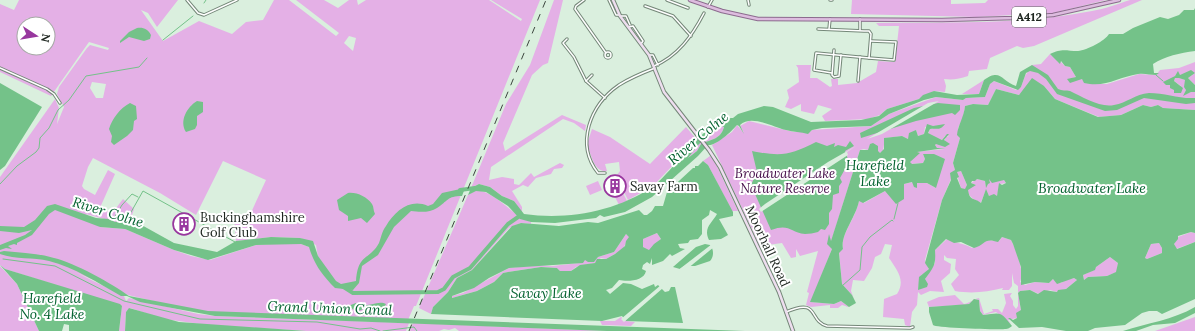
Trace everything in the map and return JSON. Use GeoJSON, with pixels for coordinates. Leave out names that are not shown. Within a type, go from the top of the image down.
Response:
{"type":"FeatureCollection","features":[{"type":"Feature","properties":{"kind":"main road","name":"A412"},"geometry":{"type":"LineString","coordinates":[[690,0],[738,15],[758,19],[1014,18],[1073,12],[1119,0]]}},
{"type":"Feature","properties":{"kind":"street"},"geometry":{"type":"LineString","coordinates":[[187,0],[198,13],[207,14],[237,0]]}},
{"type":"Feature","properties":{"kind":"street"},"geometry":{"type":"LineString","coordinates":[[584,0],[576,6],[575,10],[606,53]]}},
{"type":"Feature","properties":{"kind":"street"},"geometry":{"type":"LineString","coordinates":[[609,0],[616,15],[621,16]]}},
{"type":"Feature","properties":{"kind":"street","name":"Moorhall Road"},"geometry":{"type":"LineString","coordinates":[[613,0],[621,16],[630,26],[649,55],[664,92],[709,150],[720,167],[779,292],[793,331]]}},
{"type":"Feature","properties":{"kind":"street"},"geometry":{"type":"LineString","coordinates":[[667,0],[688,8]]}},
{"type":"Feature","properties":{"kind":"street"},"geometry":{"type":"LineString","coordinates":[[708,6],[712,0]]}},
{"type":"Feature","properties":{"kind":"street"},"geometry":{"type":"LineString","coordinates":[[748,0],[749,5]]}},
{"type":"Feature","properties":{"kind":"street"},"geometry":{"type":"LineString","coordinates":[[645,6],[673,16],[690,36]]}},
{"type":"Feature","properties":{"kind":"street"},"geometry":{"type":"LineString","coordinates":[[605,173],[598,173],[585,143],[593,114],[604,98],[620,84],[674,56],[690,36],[704,13]]}},
{"type":"Feature","properties":{"kind":"street"},"geometry":{"type":"LineString","coordinates":[[829,29],[830,19]]}},
{"type":"Feature","properties":{"kind":"street"},"geometry":{"type":"LineString","coordinates":[[860,19],[860,30]]}},
{"type":"Feature","properties":{"kind":"street"},"geometry":{"type":"LineString","coordinates":[[818,29],[860,30],[871,32],[868,58]]}},
{"type":"Feature","properties":{"kind":"street"},"geometry":{"type":"LineString","coordinates":[[567,40],[563,43],[574,56],[586,81],[604,98]]}},
{"type":"Feature","properties":{"kind":"street"},"geometry":{"type":"LineString","coordinates":[[832,72],[814,70],[816,53],[894,60],[896,42],[870,40]]}},
{"type":"Feature","properties":{"kind":"street"},"geometry":{"type":"LineString","coordinates":[[834,50],[832,72],[834,77],[839,76],[841,55]]}},
{"type":"Feature","properties":{"kind":"street"},"geometry":{"type":"LineString","coordinates":[[649,55],[653,55],[658,65]]}},
{"type":"Feature","properties":{"kind":"street"},"geometry":{"type":"LineString","coordinates":[[858,81],[860,57]]}},
{"type":"Feature","properties":{"kind":"street"},"geometry":{"type":"LineString","coordinates":[[0,68],[54,94],[60,103]]}},
{"type":"Feature","properties":{"kind":"street"},"geometry":{"type":"LineString","coordinates":[[586,81],[592,75]]}},
{"type":"Feature","properties":{"kind":"street"},"geometry":{"type":"LineString","coordinates":[[786,312],[799,307],[806,307],[813,311],[822,324],[827,326],[913,327]]}},
{"type":"Feature","properties":{"kind":"green space"},"geometry":{"type":"Polygon","coordinates":[[[19,0],[178,0],[157,27],[148,13],[141,10],[163,41],[199,21],[232,34],[246,22],[263,20],[274,0],[289,0],[336,36],[339,33],[296,0],[324,0],[338,8],[349,0],[357,0],[358,5],[366,0],[489,0],[521,21],[522,19],[491,0],[540,0],[416,306],[414,306],[408,320],[203,313],[128,295],[75,272],[124,296],[126,301],[129,298],[198,314],[215,316],[409,323],[406,331],[306,331],[208,325],[164,319],[130,308],[126,312],[125,331],[119,331],[122,306],[5,269],[0,265],[0,177],[55,99],[59,108],[57,124],[64,107],[57,94],[59,87],[87,48],[90,45],[108,50],[109,48],[89,42],[51,96],[0,72],[0,4],[14,10],[19,0]],[[349,36],[344,43],[353,51],[356,38],[349,36]],[[92,82],[90,88],[96,98],[103,98],[106,84],[92,82]],[[93,158],[88,167],[82,186],[84,189],[95,195],[108,170],[115,174],[99,210],[113,212],[123,199],[134,209],[131,218],[138,223],[138,228],[124,220],[115,222],[86,214],[100,227],[125,229],[174,250],[191,256],[210,260],[256,245],[286,243],[301,244],[309,247],[318,257],[316,245],[300,238],[271,237],[236,241],[234,217],[249,217],[266,180],[223,161],[196,215],[160,193],[93,158]]]}},
{"type":"Feature","properties":{"kind":"green space"},"geometry":{"type":"Polygon","coordinates":[[[554,0],[563,0],[548,63],[543,65],[532,75],[503,143],[505,151],[562,115],[586,125],[585,131],[574,123],[563,119],[491,167],[489,180],[502,177],[514,179],[514,184],[519,185],[531,173],[534,177],[560,163],[564,165],[562,168],[554,169],[551,174],[536,178],[528,187],[523,185],[512,191],[522,207],[522,213],[514,201],[502,196],[490,187],[479,184],[471,188],[506,104],[530,65],[554,0]]]}},
{"type":"Feature","properties":{"kind":"green space"},"geometry":{"type":"Polygon","coordinates":[[[852,0],[951,0],[951,4],[985,3],[988,0],[1106,0],[1053,13],[976,17],[851,14],[852,0]]]}},
{"type":"Feature","properties":{"kind":"green space"},"geometry":{"type":"Polygon","coordinates":[[[1130,0],[1142,0],[1034,46],[1023,48],[1017,46],[990,58],[987,69],[969,71],[968,76],[962,78],[944,79],[946,86],[945,92],[934,91],[919,99],[887,109],[880,115],[868,119],[825,121],[822,116],[832,109],[818,105],[814,114],[801,111],[801,104],[791,109],[785,107],[789,98],[787,90],[799,82],[798,68],[796,65],[811,65],[810,78],[817,78],[830,87],[832,86],[831,79],[838,79],[838,85],[857,83],[876,72],[878,61],[895,62],[899,26],[879,26],[876,23],[984,22],[1038,19],[1097,10],[1130,0]]]}},
{"type":"Feature","properties":{"kind":"green space","name":"Broadwater Lake Nature Reserve"},"geometry":{"type":"Polygon","coordinates":[[[1050,54],[1060,63],[1060,61],[1065,66],[1070,67],[1076,77],[1073,78],[1082,79],[1090,84],[1107,84],[1139,74],[1156,75],[1160,70],[1179,68],[1195,62],[1195,73],[1180,75],[1178,72],[1168,81],[1170,85],[1181,86],[1174,81],[1175,78],[1185,80],[1186,90],[1184,95],[1195,92],[1195,110],[1163,108],[1158,105],[1151,107],[1143,105],[1121,115],[1099,117],[1055,99],[1044,86],[1024,90],[1019,95],[996,89],[988,105],[973,104],[965,106],[963,118],[958,128],[960,138],[953,163],[955,170],[942,200],[925,260],[929,269],[927,273],[921,275],[918,289],[925,287],[925,279],[935,263],[935,250],[947,239],[972,248],[987,240],[999,241],[1002,237],[1011,240],[1015,249],[1021,267],[1020,282],[1025,285],[1035,282],[1049,283],[1053,279],[1061,283],[1065,280],[1074,278],[1077,280],[1066,289],[1057,292],[1050,290],[1039,294],[1030,290],[1020,291],[1018,293],[1018,286],[1014,283],[1012,273],[1012,286],[1009,290],[1002,290],[1003,288],[979,292],[955,291],[951,284],[959,275],[955,269],[956,259],[947,258],[944,255],[944,260],[951,264],[950,273],[941,281],[944,292],[930,291],[921,295],[918,292],[917,305],[912,312],[910,327],[905,325],[904,319],[883,317],[884,299],[897,294],[901,284],[899,275],[889,258],[892,245],[885,244],[881,254],[875,257],[872,268],[864,281],[853,280],[851,291],[854,299],[842,284],[839,252],[843,249],[844,237],[858,206],[859,200],[864,203],[885,191],[904,199],[904,184],[913,182],[917,188],[917,183],[927,183],[936,188],[927,154],[923,154],[925,159],[923,163],[911,164],[910,162],[915,152],[944,149],[937,148],[935,145],[936,143],[943,145],[946,137],[949,136],[945,136],[942,140],[928,134],[930,129],[933,129],[933,126],[925,127],[924,134],[918,136],[916,130],[908,139],[902,136],[885,138],[883,151],[880,153],[864,149],[860,150],[831,242],[832,249],[811,302],[834,304],[841,301],[849,307],[842,305],[838,308],[830,308],[830,305],[811,307],[806,305],[809,293],[807,292],[818,251],[800,256],[796,249],[796,257],[791,258],[782,243],[760,246],[712,145],[732,132],[737,125],[744,133],[740,126],[749,121],[794,132],[810,132],[812,130],[871,126],[889,114],[936,97],[963,100],[966,98],[985,97],[990,84],[994,81],[1016,90],[1021,87],[1025,76],[1032,65],[1041,64],[1050,54]]]}},
{"type":"Feature","properties":{"kind":"green space"},"geometry":{"type":"Polygon","coordinates":[[[1195,73],[1195,85],[1188,78],[1195,73]]]}},
{"type":"Feature","properties":{"kind":"green space"},"geometry":{"type":"Polygon","coordinates":[[[984,80],[979,94],[962,94],[984,80]]]}},
{"type":"Feature","properties":{"kind":"green space"},"geometry":{"type":"Polygon","coordinates":[[[722,126],[724,127],[721,134],[712,140],[701,144],[697,151],[688,158],[690,153],[698,144],[722,126]]]}},
{"type":"Feature","properties":{"kind":"green space"},"geometry":{"type":"Polygon","coordinates":[[[686,127],[697,140],[653,186],[628,200],[618,180],[614,179],[620,171],[619,162],[605,164],[607,171],[599,169],[594,162],[587,144],[592,129],[610,137],[650,164],[686,127]]]}},
{"type":"Feature","properties":{"kind":"green space"},"geometry":{"type":"Polygon","coordinates":[[[710,156],[713,158],[738,211],[732,211],[708,165],[703,161],[710,156]]]}},
{"type":"Feature","properties":{"kind":"green space"},"geometry":{"type":"Polygon","coordinates":[[[961,171],[967,185],[976,185],[971,183],[977,179],[985,181],[986,187],[989,179],[1004,180],[1006,183],[1000,184],[997,196],[989,196],[986,190],[981,203],[974,200],[967,191],[961,188],[956,172],[961,171]]]}},
{"type":"Feature","properties":{"kind":"green space"},"geometry":{"type":"Polygon","coordinates":[[[598,181],[602,190],[590,195],[586,186],[598,181]]]}},
{"type":"Feature","properties":{"kind":"green space"},"geometry":{"type":"Polygon","coordinates":[[[620,187],[627,201],[619,205],[613,190],[620,187]]]}},
{"type":"Feature","properties":{"kind":"green space"},"geometry":{"type":"Polygon","coordinates":[[[476,190],[491,195],[524,219],[531,222],[531,224],[521,223],[509,228],[472,270],[457,278],[448,292],[433,307],[431,314],[419,308],[468,195],[476,190]]]}},
{"type":"Feature","properties":{"kind":"green space"},"geometry":{"type":"Polygon","coordinates":[[[1191,232],[1195,233],[1195,242],[1176,249],[1174,244],[1178,237],[1191,232]]]}},
{"type":"Feature","properties":{"kind":"green space"},"geometry":{"type":"Polygon","coordinates":[[[657,233],[661,239],[649,251],[643,247],[643,239],[657,233]]]}},
{"type":"Feature","properties":{"kind":"green space"},"geometry":{"type":"Polygon","coordinates":[[[626,234],[630,237],[622,250],[606,259],[601,258],[595,263],[576,267],[571,271],[560,271],[557,268],[541,267],[503,273],[494,282],[477,291],[452,298],[452,296],[463,293],[509,268],[539,265],[552,266],[579,263],[585,260],[595,260],[598,257],[614,252],[626,234]]]}},
{"type":"Feature","properties":{"kind":"green space"},"geometry":{"type":"Polygon","coordinates":[[[1159,243],[1162,248],[1162,253],[1147,259],[1145,258],[1151,244],[1159,243]]]}},
{"type":"Feature","properties":{"kind":"green space"},"geometry":{"type":"Polygon","coordinates":[[[1110,257],[1118,263],[1117,272],[1107,276],[1088,277],[1084,280],[1083,275],[1094,270],[1110,257]]]}},
{"type":"Feature","properties":{"kind":"green space"},"geometry":{"type":"Polygon","coordinates":[[[0,266],[17,284],[39,331],[0,331],[0,266]]]}},
{"type":"Feature","properties":{"kind":"green space"},"geometry":{"type":"Polygon","coordinates":[[[1012,293],[1010,296],[1016,309],[1018,306],[1018,293],[1021,310],[1017,318],[1008,320],[1011,324],[996,312],[983,315],[980,311],[979,300],[975,299],[979,298],[984,314],[993,311],[992,309],[998,309],[1002,313],[1006,303],[1004,294],[1012,293]]]}},
{"type":"Feature","properties":{"kind":"green space"},"geometry":{"type":"Polygon","coordinates":[[[955,295],[964,304],[973,300],[969,304],[964,305],[929,307],[927,302],[939,297],[955,295]]]}},
{"type":"Feature","properties":{"kind":"green space"},"geometry":{"type":"Polygon","coordinates":[[[621,317],[626,321],[635,322],[631,326],[602,325],[600,321],[615,321],[621,317]]]}},
{"type":"Feature","properties":{"kind":"green space"},"geometry":{"type":"Polygon","coordinates":[[[1195,317],[1195,331],[1155,331],[1195,317]]]}},
{"type":"Feature","properties":{"kind":"green space"},"geometry":{"type":"Polygon","coordinates":[[[413,323],[607,331],[459,331],[455,328],[439,331],[410,331],[413,323]]]}},
{"type":"Feature","properties":{"kind":"water"},"geometry":{"type":"Polygon","coordinates":[[[1195,8],[1195,51],[1173,55],[1153,64],[1154,73],[1159,73],[1156,75],[1131,75],[1099,84],[1084,83],[1082,79],[1070,83],[1067,79],[1076,77],[1070,67],[1065,66],[1061,61],[1060,64],[1050,54],[1061,50],[1078,51],[1086,49],[1100,42],[1109,34],[1123,34],[1133,28],[1160,17],[1168,19],[1179,15],[1184,10],[1194,10],[1195,8]]]}},
{"type":"Feature","properties":{"kind":"water"},"geometry":{"type":"Polygon","coordinates":[[[137,28],[147,30],[151,35],[150,39],[144,41],[129,37],[120,43],[120,41],[129,32],[137,28]]]}},
{"type":"Feature","properties":{"kind":"water"},"geometry":{"type":"Polygon","coordinates":[[[1032,65],[1048,75],[1058,89],[1070,91],[1103,105],[1109,106],[1119,104],[1139,95],[1149,93],[1183,98],[1195,98],[1195,103],[1186,104],[1144,98],[1117,110],[1105,111],[1057,94],[1046,79],[1038,73],[1030,71],[1026,73],[1021,87],[1018,90],[994,81],[990,84],[985,97],[966,98],[963,100],[936,97],[924,100],[889,114],[871,126],[822,128],[812,130],[808,134],[786,130],[762,122],[745,122],[740,125],[744,134],[737,125],[719,141],[708,145],[698,156],[652,197],[625,212],[604,217],[600,215],[596,218],[555,223],[531,222],[520,219],[508,206],[486,192],[476,191],[468,195],[471,188],[479,184],[490,187],[502,196],[514,201],[524,214],[557,216],[590,212],[622,203],[638,196],[652,187],[670,170],[701,135],[712,126],[723,120],[733,118],[738,114],[764,106],[773,107],[811,122],[861,120],[879,116],[887,109],[919,99],[923,95],[934,91],[957,95],[979,94],[984,80],[994,75],[998,75],[1016,86],[1020,72],[1032,65]],[[722,126],[699,144],[688,158],[697,151],[701,144],[712,140],[721,134],[724,127],[722,126]]]}},
{"type":"Feature","properties":{"kind":"water"},"geometry":{"type":"Polygon","coordinates":[[[1191,70],[1195,73],[1188,78],[1195,85],[1195,92],[1191,92],[1183,96],[1186,90],[1184,87],[1185,80],[1179,78],[1175,78],[1174,81],[1183,88],[1181,93],[1174,93],[1174,90],[1170,88],[1170,85],[1166,85],[1163,82],[1175,76],[1178,71],[1180,75],[1191,70]]]}},
{"type":"Feature","properties":{"kind":"water","name":"Broadwater Lake"},"geometry":{"type":"Polygon","coordinates":[[[1032,78],[1044,86],[1055,99],[1098,117],[1121,115],[1143,105],[1151,107],[1158,105],[1163,108],[1195,110],[1195,233],[1191,232],[1178,236],[1178,239],[1174,244],[1177,249],[1195,242],[1195,299],[1162,314],[1157,311],[1142,313],[1125,325],[1095,328],[1088,331],[1066,331],[1042,327],[1019,328],[1008,318],[1013,320],[1017,318],[1016,313],[1021,310],[1018,293],[1020,291],[1030,290],[1038,294],[1044,290],[1057,292],[1058,290],[1066,289],[1077,280],[1074,278],[1057,284],[1053,279],[1049,283],[1035,282],[1021,285],[1021,267],[1013,244],[1011,240],[1002,237],[998,242],[990,240],[974,248],[961,242],[954,243],[946,239],[935,250],[934,266],[925,279],[928,284],[927,287],[918,290],[919,277],[929,269],[925,263],[942,200],[951,180],[950,173],[955,170],[953,163],[960,138],[957,135],[965,106],[973,104],[988,105],[996,89],[1019,95],[1032,78]],[[961,171],[957,172],[959,177],[957,178],[961,188],[965,189],[967,185],[961,171]],[[977,179],[972,181],[971,183],[976,185],[968,190],[969,194],[971,198],[981,203],[986,189],[989,196],[994,194],[997,196],[999,183],[1002,185],[1006,183],[1004,180],[992,183],[989,179],[990,183],[986,188],[985,181],[977,179]],[[1159,243],[1151,244],[1145,258],[1147,259],[1162,253],[1162,248],[1159,243]],[[1110,257],[1096,267],[1095,270],[1083,275],[1084,280],[1088,277],[1107,276],[1116,272],[1118,263],[1110,257]]]}},
{"type":"Feature","properties":{"kind":"water"},"geometry":{"type":"Polygon","coordinates":[[[0,83],[42,107],[5,166],[0,170],[0,83]]]}},
{"type":"Feature","properties":{"kind":"water"},"geometry":{"type":"Polygon","coordinates":[[[197,101],[203,102],[203,112],[197,116],[197,125],[195,129],[186,132],[183,123],[185,115],[190,107],[197,101]]]}},
{"type":"Feature","properties":{"kind":"water"},"geometry":{"type":"Polygon","coordinates":[[[130,103],[136,106],[137,119],[134,121],[133,130],[114,145],[111,142],[112,136],[109,129],[110,125],[120,111],[130,103]]]}},
{"type":"Feature","properties":{"kind":"water"},"geometry":{"type":"Polygon","coordinates":[[[938,103],[960,105],[960,110],[955,115],[952,113],[916,121],[861,138],[860,133],[914,108],[938,103]]]}},
{"type":"Feature","properties":{"kind":"water","name":"Harefield Lake"},"geometry":{"type":"Polygon","coordinates":[[[927,124],[933,126],[945,124],[940,128],[930,129],[928,133],[942,140],[947,134],[949,134],[944,140],[950,144],[945,147],[936,144],[935,145],[937,148],[945,148],[917,152],[920,153],[910,162],[912,164],[923,163],[925,159],[923,154],[934,154],[945,159],[936,188],[927,183],[917,183],[917,188],[914,187],[912,182],[904,184],[904,199],[896,204],[885,191],[863,203],[859,201],[844,238],[843,249],[839,253],[842,284],[852,295],[856,303],[849,307],[841,301],[834,304],[810,302],[832,249],[827,244],[829,234],[831,241],[860,150],[868,150],[870,144],[873,143],[878,146],[878,151],[880,153],[884,149],[884,138],[902,136],[908,139],[909,133],[916,130],[918,136],[924,134],[927,124]]]}},
{"type":"Feature","properties":{"kind":"water"},"geometry":{"type":"Polygon","coordinates":[[[850,141],[854,146],[845,151],[849,162],[840,178],[842,182],[839,186],[839,193],[833,195],[832,209],[829,213],[829,224],[825,230],[821,229],[818,232],[805,234],[782,227],[771,230],[751,185],[757,172],[752,151],[771,154],[786,154],[816,142],[827,146],[835,143],[834,147],[838,145],[846,147],[850,141]]]}},
{"type":"Feature","properties":{"kind":"water","name":"Savay Lake"},"geometry":{"type":"Polygon","coordinates":[[[703,161],[708,165],[733,212],[733,216],[719,219],[728,235],[721,239],[709,240],[707,232],[717,214],[710,210],[709,215],[702,220],[702,234],[698,239],[690,240],[688,243],[678,244],[680,248],[685,249],[672,256],[670,254],[663,261],[652,265],[652,258],[650,264],[647,262],[643,265],[642,269],[646,271],[642,277],[631,281],[619,280],[612,288],[606,290],[610,294],[623,283],[631,284],[642,289],[654,284],[655,287],[658,285],[665,292],[669,291],[671,287],[675,287],[683,323],[626,321],[622,316],[602,321],[431,314],[433,307],[448,292],[457,278],[472,270],[512,226],[521,223],[559,226],[588,222],[598,223],[639,210],[644,215],[647,215],[655,206],[663,206],[667,192],[693,168],[695,168],[695,166],[698,166],[703,161]],[[657,233],[643,239],[643,247],[649,250],[661,239],[657,233]],[[626,234],[614,252],[598,257],[594,262],[588,262],[585,260],[583,263],[509,268],[489,278],[474,288],[452,296],[452,298],[477,291],[494,282],[503,273],[541,267],[557,268],[560,271],[571,271],[580,265],[595,263],[597,259],[606,259],[625,246],[629,237],[626,234]]]}},
{"type":"Feature","properties":{"kind":"water"},"geometry":{"type":"Polygon","coordinates":[[[465,188],[462,196],[448,199],[434,210],[424,212],[411,211],[394,227],[378,255],[362,266],[359,283],[353,290],[335,288],[319,269],[313,259],[309,247],[301,244],[256,245],[208,260],[174,250],[125,229],[100,227],[55,210],[49,214],[32,235],[17,243],[17,245],[14,244],[8,246],[12,249],[6,248],[0,250],[0,245],[25,235],[32,230],[19,233],[0,231],[0,226],[24,227],[35,220],[47,206],[55,204],[96,218],[109,219],[115,222],[124,220],[137,227],[138,223],[174,243],[217,252],[236,241],[271,237],[300,238],[313,241],[318,256],[336,281],[341,284],[356,281],[357,272],[362,261],[375,249],[385,228],[398,211],[404,207],[415,204],[428,206],[433,204],[442,193],[465,188]]]}},
{"type":"Feature","properties":{"kind":"water"},"geometry":{"type":"Polygon","coordinates":[[[348,193],[355,193],[362,196],[372,204],[375,214],[367,223],[361,218],[348,221],[348,216],[339,210],[337,200],[348,193]]]}},
{"type":"Feature","properties":{"kind":"water"},"geometry":{"type":"Polygon","coordinates":[[[705,244],[710,245],[713,251],[710,261],[695,266],[684,266],[680,269],[673,267],[696,247],[705,244]]]}},
{"type":"Feature","properties":{"kind":"water"},"geometry":{"type":"Polygon","coordinates":[[[4,251],[48,256],[72,264],[113,285],[129,296],[208,311],[745,331],[607,331],[215,316],[140,302],[127,296],[121,296],[68,267],[49,261],[12,257],[0,254],[0,252],[4,251]]]}},
{"type":"Feature","properties":{"kind":"water","name":"Harefield No. 4 Lake"},"geometry":{"type":"Polygon","coordinates":[[[0,265],[5,269],[120,304],[122,306],[119,331],[69,331],[69,325],[64,324],[62,331],[39,331],[17,284],[0,265]]]}},
{"type":"Feature","properties":{"kind":"water"},"geometry":{"type":"Polygon","coordinates":[[[974,299],[979,300],[980,311],[983,315],[996,313],[1002,315],[1012,326],[1006,329],[992,329],[956,328],[933,325],[929,307],[969,304],[974,299]]]}},
{"type":"Feature","properties":{"kind":"water"},"geometry":{"type":"Polygon","coordinates":[[[356,303],[359,305],[379,303],[386,304],[384,308],[367,307],[357,312],[348,306],[356,303]]]}},
{"type":"Feature","properties":{"kind":"water"},"geometry":{"type":"Polygon","coordinates":[[[1195,307],[1195,313],[1175,323],[1153,325],[1136,331],[1123,331],[1178,315],[1195,307]]]}},
{"type":"Feature","properties":{"kind":"water"},"geometry":{"type":"Polygon","coordinates":[[[129,308],[179,322],[306,331],[125,331],[126,312],[129,308]]]}},
{"type":"Feature","properties":{"kind":"pier"},"geometry":{"type":"Polygon","coordinates":[[[939,101],[882,134],[867,139],[928,103],[939,101]]]}},
{"type":"Feature","properties":{"kind":"pier"},"geometry":{"type":"Polygon","coordinates":[[[856,146],[847,152],[848,155],[761,212],[759,209],[765,204],[828,162],[856,146]]]}},
{"type":"Feature","properties":{"kind":"pier"},"geometry":{"type":"Polygon","coordinates":[[[712,244],[714,247],[687,269],[677,271],[712,244]]]}},
{"type":"Feature","properties":{"kind":"pier"},"geometry":{"type":"Polygon","coordinates":[[[661,285],[663,288],[624,322],[621,319],[661,285]]]}},
{"type":"Feature","properties":{"kind":"waterway"},"geometry":{"type":"LineString","coordinates":[[163,40],[193,16]]}},
{"type":"Feature","properties":{"kind":"waterway"},"geometry":{"type":"LineString","coordinates":[[0,184],[17,166],[36,152],[39,148],[40,138],[49,128],[58,110],[69,100],[86,76],[139,67],[147,58]]}},
{"type":"Feature","properties":{"kind":"waterway"},"geometry":{"type":"LineString","coordinates":[[1156,75],[1163,81]]}},
{"type":"Feature","properties":{"kind":"waterway","name":"River Colne"},"geometry":{"type":"LineString","coordinates":[[460,190],[475,188]]}},
{"type":"Feature","properties":{"kind":"waterway"},"geometry":{"type":"LineString","coordinates":[[126,221],[143,191],[235,242]]}},
{"type":"Feature","properties":{"kind":"waterway"},"geometry":{"type":"LineString","coordinates":[[112,221],[122,205],[132,194],[138,197]]}},
{"type":"Feature","properties":{"kind":"waterway"},"geometry":{"type":"LineString","coordinates":[[894,219],[898,203]]}},
{"type":"Feature","properties":{"kind":"waterway"},"geometry":{"type":"LineString","coordinates":[[342,286],[353,293],[438,292],[444,289],[453,277],[470,268],[508,224],[521,215]]}},
{"type":"Feature","properties":{"kind":"waterway"},"geometry":{"type":"LineString","coordinates":[[842,286],[860,270],[862,247],[870,237],[892,220],[893,221]]}},
{"type":"Feature","properties":{"kind":"waterway","name":"Grand Union Canal"},"geometry":{"type":"LineString","coordinates":[[3,259],[55,266],[124,301],[200,319],[317,322],[360,329],[371,328],[380,331]]}},
{"type":"Feature","properties":{"kind":"waterway"},"geometry":{"type":"LineString","coordinates":[[383,331],[414,327],[417,331]]}},
{"type":"Feature","properties":{"kind":"railway"},"geometry":{"type":"LineString","coordinates":[[409,331],[546,0]]}},
{"type":"Feature","properties":{"kind":"place","name":"Savay Farm"},"geometry":{"type":"Point","coordinates":[615,186]}},
{"type":"Feature","properties":{"kind":"place","name":"Buckinghamshire Golf Club"},"geometry":{"type":"Point","coordinates":[184,224]}}]}
